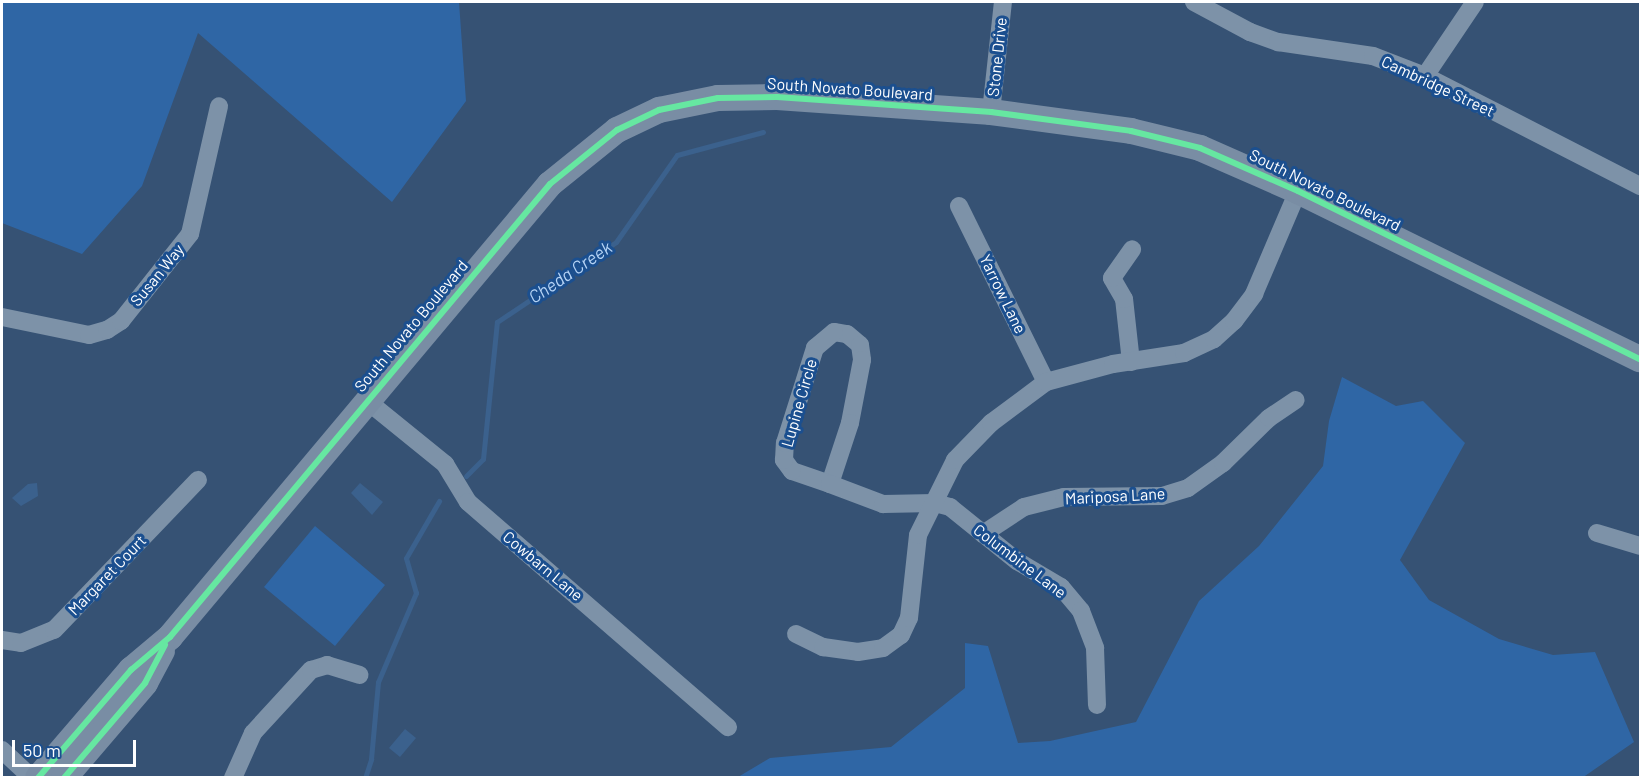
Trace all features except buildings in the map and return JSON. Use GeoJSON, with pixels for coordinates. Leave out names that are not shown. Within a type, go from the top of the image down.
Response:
{"type":"FeatureCollection","features":[{"type":"Feature","properties":{"kind":"main road","name":"South Novato Boulevard"},"geometry":{"type":"LineString","coordinates":[[38,777],[130,670],[170,637],[366,400],[550,184],[617,130],[658,110],[718,98],[777,97],[991,112],[1131,131],[1200,148],[1298,191],[1641,359]]}},
{"type":"Feature","properties":{"kind":"main road","name":"South Novato Boulevard"},"geometry":{"type":"LineString","coordinates":[[64,777],[146,682],[170,637]]}},
{"type":"Feature","properties":{"kind":"street","name":"Stone Drive"},"geometry":{"type":"LineString","coordinates":[[991,112],[1003,2]]}},
{"type":"Feature","properties":{"kind":"street","name":"Cambridge Street"},"geometry":{"type":"LineString","coordinates":[[1194,2],[1278,42],[1373,56],[1425,76],[1641,186]]}},
{"type":"Feature","properties":{"kind":"street"},"geometry":{"type":"LineString","coordinates":[[1425,76],[1474,2]]}},
{"type":"Feature","properties":{"kind":"street","name":"Susan Way"},"geometry":{"type":"LineString","coordinates":[[2,317],[88,335],[107,330],[121,321],[190,234],[219,106]]}},
{"type":"Feature","properties":{"kind":"street"},"geometry":{"type":"LineString","coordinates":[[796,634],[823,647],[858,652],[883,648],[901,635],[909,618],[918,535],[955,460],[991,423],[1046,382],[1084,370],[1184,353],[1214,339],[1234,321],[1254,294],[1298,191]]}},
{"type":"Feature","properties":{"kind":"street","name":"Yarrow Lane"},"geometry":{"type":"LineString","coordinates":[[959,206],[1046,382]]}},
{"type":"Feature","properties":{"kind":"street"},"geometry":{"type":"LineString","coordinates":[[1131,363],[1124,299],[1112,278],[1132,249]]}},
{"type":"Feature","properties":{"kind":"street","name":"Lupine Circle"},"geometry":{"type":"LineString","coordinates":[[830,484],[850,423],[862,360],[860,345],[847,334],[834,332],[815,348],[785,443],[784,460],[792,471],[883,504],[935,503]]}},
{"type":"Feature","properties":{"kind":"street","name":"Cowbarn Lane"},"geometry":{"type":"LineString","coordinates":[[366,400],[445,464],[468,502],[728,727]]}},
{"type":"Feature","properties":{"kind":"street","name":"Mariposa Lane"},"geometry":{"type":"LineString","coordinates":[[983,534],[1024,507],[1064,497],[1162,496],[1188,488],[1223,463],[1269,418],[1296,400]]}},
{"type":"Feature","properties":{"kind":"street","name":"Margaret Court"},"geometry":{"type":"LineString","coordinates":[[2,640],[21,643],[54,630],[198,480]]}},
{"type":"Feature","properties":{"kind":"street","name":"Columbine Lane"},"geometry":{"type":"LineString","coordinates":[[935,503],[950,507],[983,534],[1061,587],[1081,610],[1095,648],[1098,705]]}},
{"type":"Feature","properties":{"kind":"street"},"geometry":{"type":"LineString","coordinates":[[1597,533],[1641,546]]}},
{"type":"Feature","properties":{"kind":"street"},"geometry":{"type":"LineString","coordinates":[[233,777],[253,733],[310,670],[327,665],[360,675]]}},
{"type":"Feature","properties":{"kind":"street"},"geometry":{"type":"LineString","coordinates":[[2,750],[32,777]]}},
{"type":"Feature","properties":{"kind":"shaded area"},"geometry":{"type":"Polygon","coordinates":[[[2,2],[459,2],[466,101],[392,202],[198,33],[142,186],[82,254],[2,223],[2,2]]]}},
{"type":"Feature","properties":{"kind":"shaded area"},"geometry":{"type":"Polygon","coordinates":[[[1342,377],[1396,406],[1423,401],[1465,443],[1400,560],[1429,600],[1499,639],[1553,655],[1595,652],[1634,742],[1582,778],[738,777],[770,758],[891,747],[965,688],[965,643],[988,646],[1018,743],[1050,741],[1136,722],[1199,601],[1259,546],[1323,466],[1329,421],[1342,377]]]}},
{"type":"Feature","properties":{"kind":"shaded area"},"geometry":{"type":"Polygon","coordinates":[[[37,483],[38,496],[21,506],[12,498],[28,484],[37,483]]]}},
{"type":"Feature","properties":{"kind":"shaded area"},"geometry":{"type":"Polygon","coordinates":[[[360,483],[383,502],[372,515],[351,493],[360,483]]]}},
{"type":"Feature","properties":{"kind":"shaded area"},"geometry":{"type":"Polygon","coordinates":[[[315,526],[385,585],[335,646],[264,587],[315,526]]]}},
{"type":"Feature","properties":{"kind":"shaded area"},"geometry":{"type":"Polygon","coordinates":[[[405,729],[416,738],[400,757],[389,748],[405,729]]]}},
{"type":"Feature","properties":{"kind":"waterway","name":"Cheda Creek"},"geometry":{"type":"LineString","coordinates":[[466,476],[483,459],[497,322],[616,242],[677,155],[763,132]]}},
{"type":"Feature","properties":{"kind":"waterway","name":"Cheda Creek"},"geometry":{"type":"LineString","coordinates":[[365,778],[371,759],[378,682],[416,593],[406,558],[439,501]]}},
{"type":"Feature","properties":{"kind":"cycle path"},"geometry":{"type":"LineString","coordinates":[[38,778],[131,670],[170,637],[550,184],[617,130],[659,110],[718,98],[777,97],[991,112],[1131,131],[1200,148],[1298,191],[1640,359]]}},
{"type":"Feature","properties":{"kind":"cycle path"},"geometry":{"type":"LineString","coordinates":[[64,778],[145,683],[165,645]]}}]}
